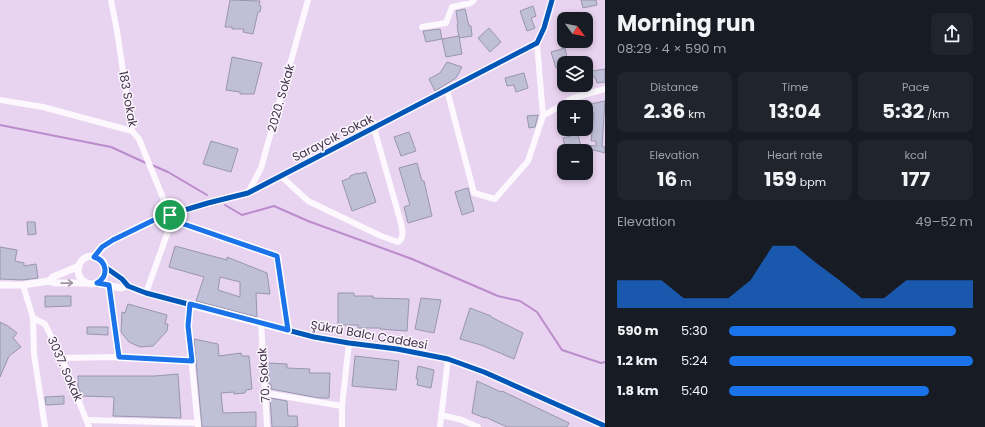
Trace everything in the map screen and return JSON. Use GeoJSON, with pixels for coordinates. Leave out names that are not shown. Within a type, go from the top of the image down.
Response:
{"type":"FeatureCollection","features":[{"type":"Feature","properties":{"kind":"street","name":"183 Sokak"},"geometry":{"type":"LineString","coordinates":[[111,0],[132,131],[139,139],[171,217]]}},
{"type":"Feature","properties":{"kind":"street","name":"2020. Sokak"},"geometry":{"type":"LineString","coordinates":[[248,193],[261,168],[308,0]]}},
{"type":"Feature","properties":{"kind":"street"},"geometry":{"type":"LineString","coordinates":[[422,27],[446,23],[452,7],[471,3],[474,0]]}},
{"type":"Feature","properties":{"kind":"street"},"geometry":{"type":"LineString","coordinates":[[447,90],[474,193],[495,199],[528,161],[543,116],[537,43],[544,28],[552,0]]}},
{"type":"Feature","properties":{"kind":"street","name":"Saraycık Sokak"},"geometry":{"type":"LineString","coordinates":[[94,257],[102,247],[113,240],[158,218],[171,217],[208,203],[248,193],[537,43]]}},
{"type":"Feature","properties":{"kind":"street"},"geometry":{"type":"LineString","coordinates":[[543,116],[573,98],[605,89]]}},
{"type":"Feature","properties":{"kind":"street"},"geometry":{"type":"LineString","coordinates":[[0,100],[43,107],[132,131]]}},
{"type":"Feature","properties":{"kind":"street"},"geometry":{"type":"LineString","coordinates":[[282,176],[308,201],[361,227],[398,242],[401,241],[403,235],[401,223],[374,128]]}},
{"type":"Feature","properties":{"kind":"street"},"geometry":{"type":"LineString","coordinates":[[146,293],[171,217],[277,256],[288,330]]}},
{"type":"Feature","properties":{"kind":"street"},"geometry":{"type":"LineString","coordinates":[[0,285],[23,285],[49,281],[55,283],[93,284],[97,283],[103,278],[105,267],[101,260],[94,257],[86,258],[80,263],[78,270],[80,278],[86,283]]}},
{"type":"Feature","properties":{"kind":"street"},"geometry":{"type":"LineString","coordinates":[[49,281],[54,277],[79,266]]}},
{"type":"Feature","properties":{"kind":"street","name":"Şükrü Balcı Caddesi"},"geometry":{"type":"LineString","coordinates":[[105,267],[128,286],[146,293],[288,330],[349,343],[397,349],[448,359],[484,372],[605,426]]}},
{"type":"Feature","properties":{"kind":"street","name":"Şükrü Balcı Caddesi"},"geometry":{"type":"LineString","coordinates":[[97,283],[121,288],[128,286]]}},
{"type":"Feature","properties":{"kind":"street"},"geometry":{"type":"LineString","coordinates":[[23,285],[33,318],[34,354],[45,427]]}},
{"type":"Feature","properties":{"kind":"street"},"geometry":{"type":"LineString","coordinates":[[109,285],[119,357]]}},
{"type":"Feature","properties":{"kind":"street"},"geometry":{"type":"LineString","coordinates":[[87,420],[198,425],[188,326],[190,304]]}},
{"type":"Feature","properties":{"kind":"street","name":"3037. Sokak"},"geometry":{"type":"LineString","coordinates":[[33,318],[45,324],[62,358],[89,427]]}},
{"type":"Feature","properties":{"kind":"street","name":"70. Sokak"},"geometry":{"type":"LineString","coordinates":[[261,323],[267,427]]}},
{"type":"Feature","properties":{"kind":"street"},"geometry":{"type":"LineString","coordinates":[[342,427],[342,406],[349,343]]}},
{"type":"Feature","properties":{"kind":"street"},"geometry":{"type":"LineString","coordinates":[[62,358],[119,357],[192,361]]}},
{"type":"Feature","properties":{"kind":"street"},"geometry":{"type":"LineString","coordinates":[[440,427],[448,359]]}},
{"type":"Feature","properties":{"kind":"street"},"geometry":{"type":"LineString","coordinates":[[265,394],[342,406]]}},
{"type":"Feature","properties":{"kind":"street"},"geometry":{"type":"LineString","coordinates":[[441,415],[462,420],[478,427]]}},
{"type":"Feature","properties":{"kind":"building"},"geometry":{"type":"Polygon","coordinates":[[[230,0],[260,1],[260,12],[258,12],[253,34],[243,32],[244,29],[232,29],[232,27],[225,27],[230,0]]]}},
{"type":"Feature","properties":{"kind":"building"},"geometry":{"type":"Polygon","coordinates":[[[581,0],[596,0],[597,5],[583,8],[581,0]]]}},
{"type":"Feature","properties":{"kind":"building"},"geometry":{"type":"Polygon","coordinates":[[[533,6],[536,16],[531,18],[535,28],[527,31],[520,11],[533,6]]]}},
{"type":"Feature","properties":{"kind":"building"},"geometry":{"type":"Polygon","coordinates":[[[465,9],[469,26],[471,26],[472,36],[459,38],[456,11],[465,9]]]}},
{"type":"Feature","properties":{"kind":"building"},"geometry":{"type":"Polygon","coordinates":[[[489,28],[501,42],[490,52],[478,38],[489,28]]]}},
{"type":"Feature","properties":{"kind":"building"},"geometry":{"type":"Polygon","coordinates":[[[440,29],[442,39],[426,42],[423,31],[440,29]]]}},
{"type":"Feature","properties":{"kind":"building"},"geometry":{"type":"Polygon","coordinates":[[[459,36],[462,54],[446,57],[442,39],[459,36]]]}},
{"type":"Feature","properties":{"kind":"building"},"geometry":{"type":"Polygon","coordinates":[[[565,48],[567,56],[557,56],[556,68],[551,52],[565,48]]]}},
{"type":"Feature","properties":{"kind":"building"},"geometry":{"type":"Polygon","coordinates":[[[232,57],[262,63],[254,94],[240,94],[240,92],[226,90],[232,57]]]}},
{"type":"Feature","properties":{"kind":"building"},"geometry":{"type":"Polygon","coordinates":[[[447,62],[462,67],[456,78],[435,91],[429,79],[440,73],[447,62]]]}},
{"type":"Feature","properties":{"kind":"building"},"geometry":{"type":"Polygon","coordinates":[[[605,69],[605,82],[597,83],[595,77],[593,77],[593,71],[605,69]]]}},
{"type":"Feature","properties":{"kind":"building"},"geometry":{"type":"Polygon","coordinates":[[[524,73],[528,88],[516,92],[514,85],[507,86],[505,78],[524,73]]]}},
{"type":"Feature","properties":{"kind":"building"},"geometry":{"type":"Polygon","coordinates":[[[605,101],[602,146],[605,147],[605,153],[593,150],[593,146],[596,146],[596,141],[591,141],[592,136],[593,136],[593,104],[605,101]]]}},
{"type":"Feature","properties":{"kind":"building"},"geometry":{"type":"Polygon","coordinates":[[[538,115],[535,127],[529,128],[527,116],[538,115]]]}},
{"type":"Feature","properties":{"kind":"building"},"geometry":{"type":"Polygon","coordinates":[[[409,132],[416,151],[401,156],[394,137],[409,132]]]}},
{"type":"Feature","properties":{"kind":"building"},"geometry":{"type":"Polygon","coordinates":[[[578,136],[580,144],[564,144],[563,138],[578,136]]]}},
{"type":"Feature","properties":{"kind":"building"},"geometry":{"type":"Polygon","coordinates":[[[211,141],[238,149],[231,172],[203,164],[211,141]]]}},
{"type":"Feature","properties":{"kind":"building"},"geometry":{"type":"Polygon","coordinates":[[[417,163],[422,181],[424,181],[432,216],[408,223],[404,207],[410,205],[399,168],[417,163]]]}},
{"type":"Feature","properties":{"kind":"building"},"geometry":{"type":"Polygon","coordinates":[[[366,172],[376,202],[352,211],[342,181],[358,173],[366,172]]]}},
{"type":"Feature","properties":{"kind":"building"},"geometry":{"type":"Polygon","coordinates":[[[468,188],[474,211],[462,215],[455,192],[468,188]]]}},
{"type":"Feature","properties":{"kind":"building"},"geometry":{"type":"Polygon","coordinates":[[[27,222],[35,222],[36,234],[28,235],[27,222]]]}},
{"type":"Feature","properties":{"kind":"building"},"geometry":{"type":"Polygon","coordinates":[[[175,246],[227,260],[227,257],[267,273],[270,294],[256,293],[257,317],[196,301],[204,277],[169,267],[175,246]],[[220,277],[218,290],[240,297],[240,282],[220,277]]]}},
{"type":"Feature","properties":{"kind":"building"},"geometry":{"type":"Polygon","coordinates":[[[0,247],[17,250],[15,261],[24,263],[24,266],[36,264],[38,278],[22,280],[0,279],[0,247]]]}},
{"type":"Feature","properties":{"kind":"building"},"geometry":{"type":"Polygon","coordinates":[[[338,293],[354,293],[354,296],[373,296],[373,298],[409,299],[407,331],[380,328],[358,328],[358,325],[338,325],[338,293]]]}},
{"type":"Feature","properties":{"kind":"building"},"geometry":{"type":"Polygon","coordinates":[[[45,296],[71,296],[71,306],[45,307],[45,296]]]}},
{"type":"Feature","properties":{"kind":"building"},"geometry":{"type":"Polygon","coordinates":[[[421,298],[441,300],[434,333],[415,329],[421,298]]]}},
{"type":"Feature","properties":{"kind":"building"},"geometry":{"type":"Polygon","coordinates":[[[128,304],[167,315],[165,324],[168,324],[167,331],[153,346],[140,347],[129,342],[121,332],[122,312],[125,313],[128,304]]]}},
{"type":"Feature","properties":{"kind":"building"},"geometry":{"type":"Polygon","coordinates":[[[470,308],[491,316],[523,333],[514,359],[481,345],[460,339],[470,308]]]}},
{"type":"Feature","properties":{"kind":"building"},"geometry":{"type":"Polygon","coordinates":[[[0,322],[17,333],[13,338],[21,347],[9,356],[0,377],[0,322]]]}},
{"type":"Feature","properties":{"kind":"building"},"geometry":{"type":"Polygon","coordinates":[[[87,327],[108,327],[108,335],[87,334],[87,327]]]}},
{"type":"Feature","properties":{"kind":"building"},"geometry":{"type":"Polygon","coordinates":[[[194,339],[218,344],[219,356],[241,353],[242,356],[249,356],[252,389],[246,390],[245,393],[221,393],[223,413],[256,412],[256,427],[202,427],[194,339]]]}},
{"type":"Feature","properties":{"kind":"building"},"geometry":{"type":"Polygon","coordinates":[[[355,356],[399,361],[396,390],[352,386],[355,356]]]}},
{"type":"Feature","properties":{"kind":"building"},"geometry":{"type":"Polygon","coordinates":[[[268,363],[287,364],[287,368],[310,369],[309,373],[330,373],[329,398],[319,398],[271,389],[271,384],[269,384],[268,363]]]}},
{"type":"Feature","properties":{"kind":"building"},"geometry":{"type":"Polygon","coordinates":[[[418,366],[434,370],[431,388],[417,385],[418,379],[416,379],[418,366]]]}},
{"type":"Feature","properties":{"kind":"building"},"geometry":{"type":"Polygon","coordinates":[[[178,374],[181,418],[113,416],[114,397],[82,396],[78,387],[78,376],[155,376],[178,374]]]}},
{"type":"Feature","properties":{"kind":"building"},"geometry":{"type":"Polygon","coordinates":[[[477,381],[501,392],[502,391],[569,423],[567,427],[507,427],[472,413],[477,381]]]}},
{"type":"Feature","properties":{"kind":"building"},"geometry":{"type":"Polygon","coordinates":[[[64,396],[64,404],[46,405],[45,397],[64,396]]]}},
{"type":"Feature","properties":{"kind":"building"},"geometry":{"type":"Polygon","coordinates":[[[270,398],[287,401],[288,416],[297,416],[298,426],[272,427],[270,398]]]}},
{"type":"Feature","properties":{"kind":"waterway"},"geometry":{"type":"LineString","coordinates":[[0,125],[111,147],[146,163]]}},
{"type":"Feature","properties":{"kind":"waterway"},"geometry":{"type":"LineString","coordinates":[[152,165],[168,172],[207,195]]}},
{"type":"Feature","properties":{"kind":"waterway"},"geometry":{"type":"LineString","coordinates":[[225,205],[242,215],[274,206],[308,221],[412,259],[498,296],[520,301],[537,312],[562,350],[601,363],[605,362]]}},
{"type":"Feature","properties":{"kind":"cycle path"},"geometry":{"type":"LineString","coordinates":[[94,257],[102,247],[113,240],[158,218],[248,193],[537,43],[544,28],[552,0]]}},
{"type":"Feature","properties":{"kind":"cycle path"},"geometry":{"type":"LineString","coordinates":[[105,267],[122,279],[128,286],[146,293],[314,337],[397,349],[448,359],[484,372],[605,426]]}},
{"type":"Feature","properties":{"kind":"route"},"geometry":{"type":"LineString","coordinates":[[170,215],[172,220],[277,256],[288,330],[190,304],[188,326],[192,361],[119,357],[109,285],[97,283],[103,278],[105,267],[101,260],[94,257],[102,247],[113,240],[158,218],[170,215]]}}]}
